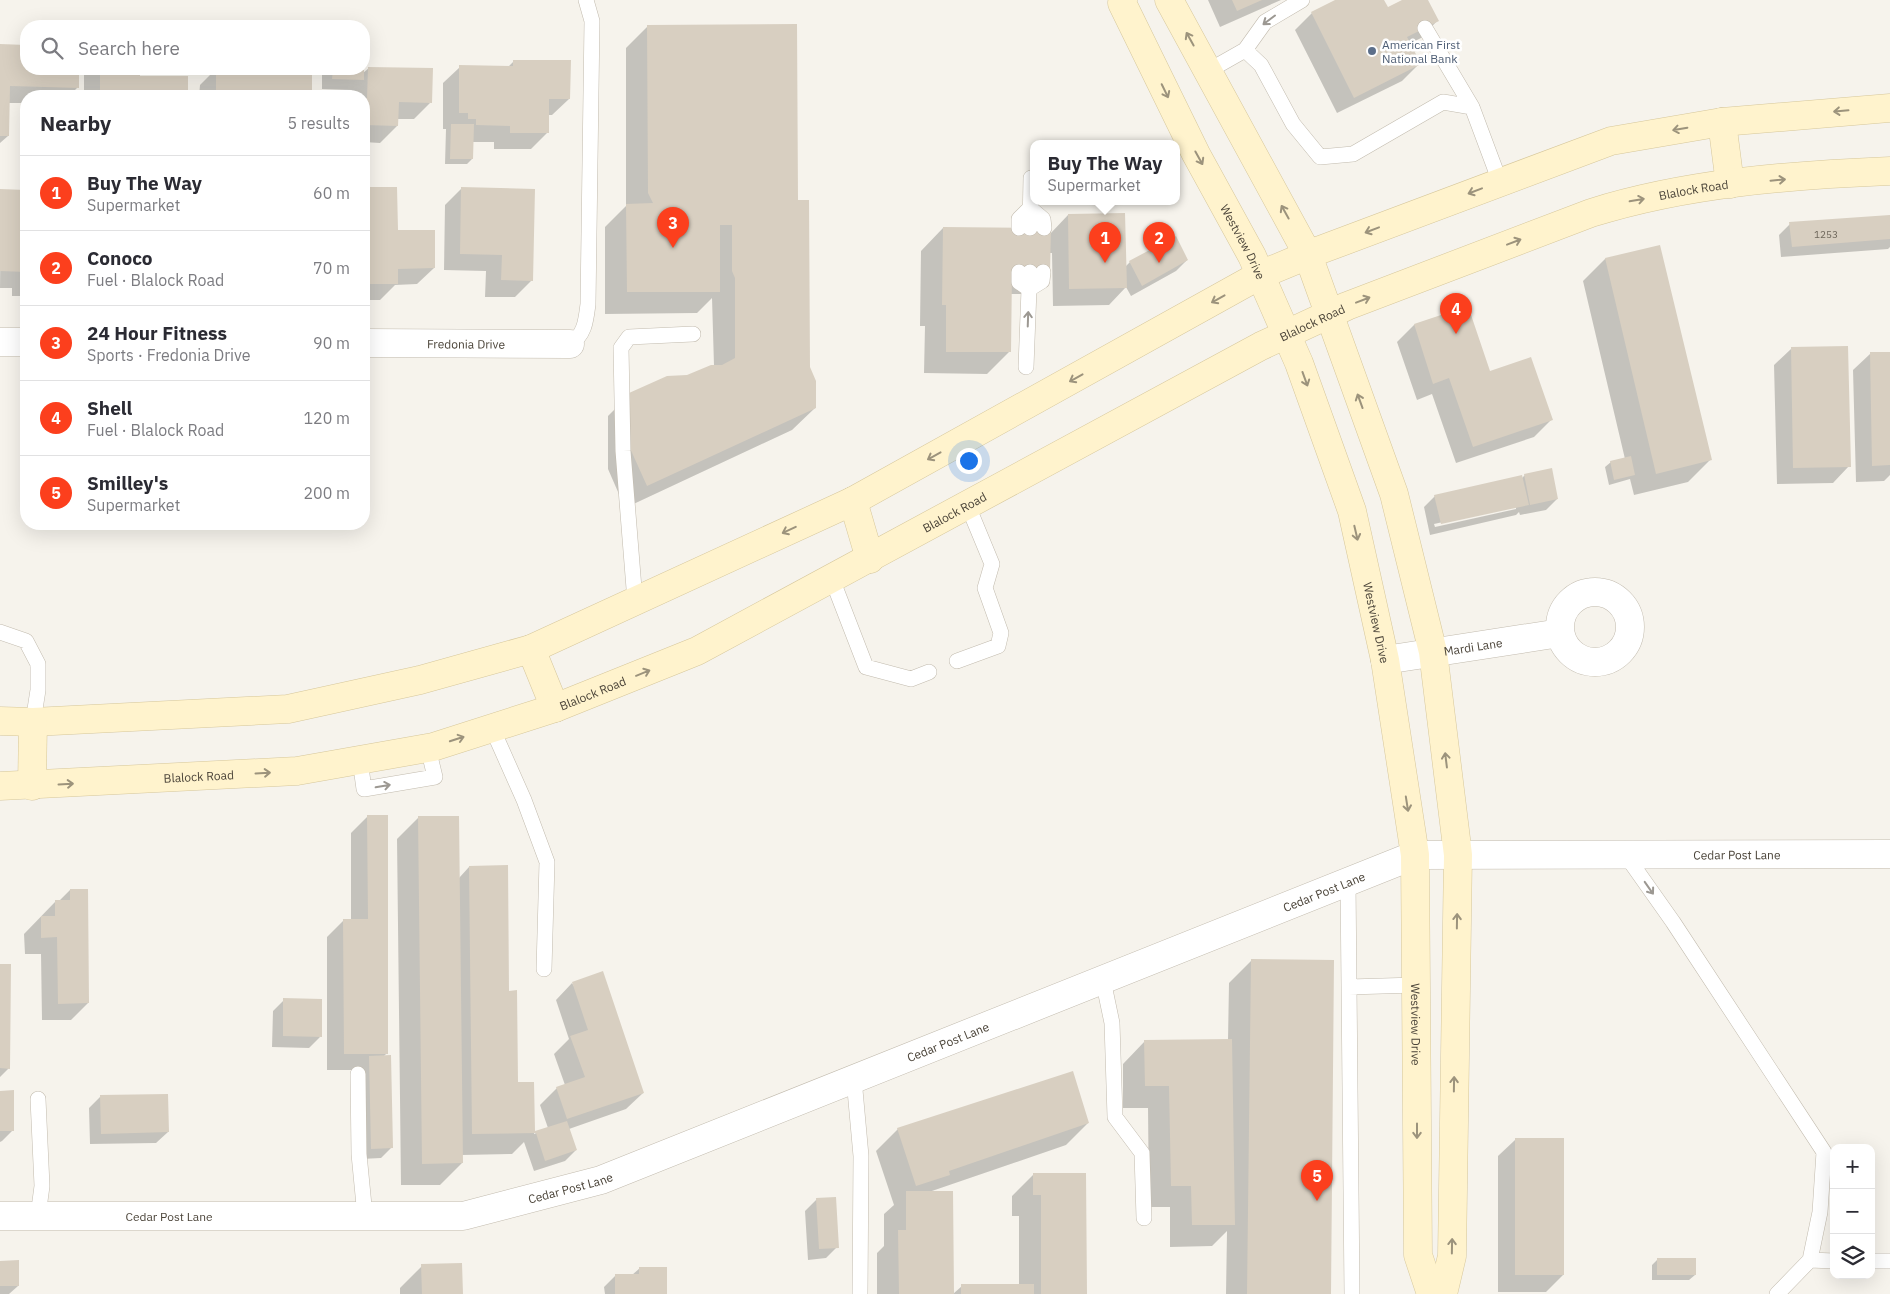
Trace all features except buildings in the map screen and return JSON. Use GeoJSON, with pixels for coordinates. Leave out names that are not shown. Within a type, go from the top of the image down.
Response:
{"type":"FeatureCollection","features":[{"type":"Feature","properties":{"kind":"main road","name":"Westview Drive"},"geometry":{"type":"LineString","coordinates":[[1122,0],[1177,115],[1260,275],[1299,363],[1352,511],[1385,660],[1415,855],[1418,1254],[1431,1294]]}},
{"type":"Feature","properties":{"kind":"main road"},"geometry":{"type":"LineString","coordinates":[[1169,0],[1308,255],[1394,494],[1433,652],[1458,855],[1452,1256],[1443,1294]]}},
{"type":"Feature","properties":{"kind":"main road"},"geometry":{"type":"LineString","coordinates":[[0,721],[33,722],[288,709],[420,680],[531,649],[853,501],[1260,275],[1308,255],[1611,141],[1722,122],[1890,108]]}},
{"type":"Feature","properties":{"kind":"main road"},"geometry":{"type":"LineString","coordinates":[[1722,122],[1730,184]]}},
{"type":"Feature","properties":{"kind":"main road","name":"Blalock Road"},"geometry":{"type":"LineString","coordinates":[[0,786],[32,786],[297,771],[428,748],[555,708],[697,651],[1286,334],[1329,314],[1591,213],[1628,201],[1730,184],[1890,171]]}},
{"type":"Feature","properties":{"kind":"main road"},"geometry":{"type":"LineString","coordinates":[[853,501],[870,559]]}},
{"type":"Feature","properties":{"kind":"main road"},"geometry":{"type":"LineString","coordinates":[[531,649],[555,708]]}},
{"type":"Feature","properties":{"kind":"main road"},"geometry":{"type":"LineString","coordinates":[[32,786],[33,722]]}},
{"type":"Feature","properties":{"kind":"street"},"geometry":{"type":"LineString","coordinates":[[0,342],[20,342]]}},
{"type":"Feature","properties":{"kind":"street","name":"Fredonia Drive"},"geometry":{"type":"LineString","coordinates":[[370,343],[570,344]]}},
{"type":"Feature","properties":{"kind":"street","name":"Mardi Lane"},"geometry":{"type":"LineString","coordinates":[[1385,660],[1560,633]]}},
{"type":"Feature","properties":{"kind":"street","name":"Cedar Post Lane"},"geometry":{"type":"LineString","coordinates":[[0,1216],[463,1216],[601,1180],[1415,855],[1890,854]]}},
{"type":"Feature","properties":{"kind":"lane"},"geometry":{"type":"LineString","coordinates":[[570,344],[578,340],[582,333],[588,304],[592,21],[586,0]]}},
{"type":"Feature","properties":{"kind":"lane"},"geometry":{"type":"LineString","coordinates":[[1208,71],[1245,50],[1264,22],[1302,0]]}},
{"type":"Feature","properties":{"kind":"lane"},"geometry":{"type":"LineString","coordinates":[[1425,28],[1472,107],[1500,182]]}},
{"type":"Feature","properties":{"kind":"lane"},"geometry":{"type":"LineString","coordinates":[[1245,50],[1261,65],[1292,124],[1320,157],[1353,154],[1443,102],[1472,107]]}},
{"type":"Feature","properties":{"kind":"lane"},"geometry":{"type":"LineString","coordinates":[[1030,205],[1030,208],[1019,218],[1031,228],[1043,218],[1030,208]]}},
{"type":"Feature","properties":{"kind":"lane"},"geometry":{"type":"LineString","coordinates":[[1030,272],[1042,281],[1029,289],[1019,282],[1030,272]]}},
{"type":"Feature","properties":{"kind":"lane"},"geometry":{"type":"LineString","coordinates":[[1026,368],[1029,289]]}},
{"type":"Feature","properties":{"kind":"lane"},"geometry":{"type":"LineString","coordinates":[[635,601],[623,451],[620,348],[629,337],[693,334]]}},
{"type":"Feature","properties":{"kind":"lane"},"geometry":{"type":"LineString","coordinates":[[957,661],[998,646],[1001,633],[985,588],[992,564],[968,506]]}},
{"type":"Feature","properties":{"kind":"lane"},"geometry":{"type":"LineString","coordinates":[[832,579],[866,667],[911,679],[928,672]]}},
{"type":"Feature","properties":{"kind":"lane"},"geometry":{"type":"LineString","coordinates":[[0,632],[26,641],[38,664],[38,690],[33,722]]}},
{"type":"Feature","properties":{"kind":"lane"},"geometry":{"type":"LineString","coordinates":[[492,728],[524,800],[547,862],[544,968]]}},
{"type":"Feature","properties":{"kind":"lane"},"geometry":{"type":"LineString","coordinates":[[1625,854],[1673,922],[1824,1152],[1820,1212],[1810,1260],[1777,1294]]}},
{"type":"Feature","properties":{"kind":"lane"},"geometry":{"type":"LineString","coordinates":[[1348,882],[1352,1294]]}},
{"type":"Feature","properties":{"kind":"lane"},"geometry":{"type":"LineString","coordinates":[[1103,980],[1112,1023],[1116,1117],[1142,1153],[1144,1218]]}},
{"type":"Feature","properties":{"kind":"lane"},"geometry":{"type":"LineString","coordinates":[[1349,987],[1416,985]]}},
{"type":"Feature","properties":{"kind":"lane"},"geometry":{"type":"LineString","coordinates":[[358,1074],[359,1154],[365,1216]]}},
{"type":"Feature","properties":{"kind":"lane"},"geometry":{"type":"LineString","coordinates":[[854,1079],[861,1156],[860,1294]]}},
{"type":"Feature","properties":{"kind":"lane"},"geometry":{"type":"LineString","coordinates":[[38,1099],[42,1186],[38,1216]]}},
{"type":"Feature","properties":{"kind":"lane"},"geometry":{"type":"LineString","coordinates":[[1810,1260],[1830,1260]]}},
{"type":"Feature","properties":{"kind":"lane"},"geometry":{"type":"LineString","coordinates":[[1875,1261],[1890,1261]]}},
{"type":"Feature","properties":{"kind":"place","name":"American First National Bank"},"geometry":{"type":"Point","coordinates":[1372,51]}},
{"type":"Feature","properties":{"kind":"place","name":"24 Hour Fitness"},"geometry":{"type":"Point","coordinates":[673,248]}},
{"type":"Feature","properties":{"kind":"place","name":"Buy The Way"},"geometry":{"type":"Point","coordinates":[1105,263]}},
{"type":"Feature","properties":{"kind":"place","name":"Conoco"},"geometry":{"type":"Point","coordinates":[1159,263]}},
{"type":"Feature","properties":{"kind":"place","name":"Shell"},"geometry":{"type":"Point","coordinates":[1456,334]}},
{"type":"Feature","properties":{"kind":"place","name":"Smilley's"},"geometry":{"type":"Point","coordinates":[1317,1201]}}]}
